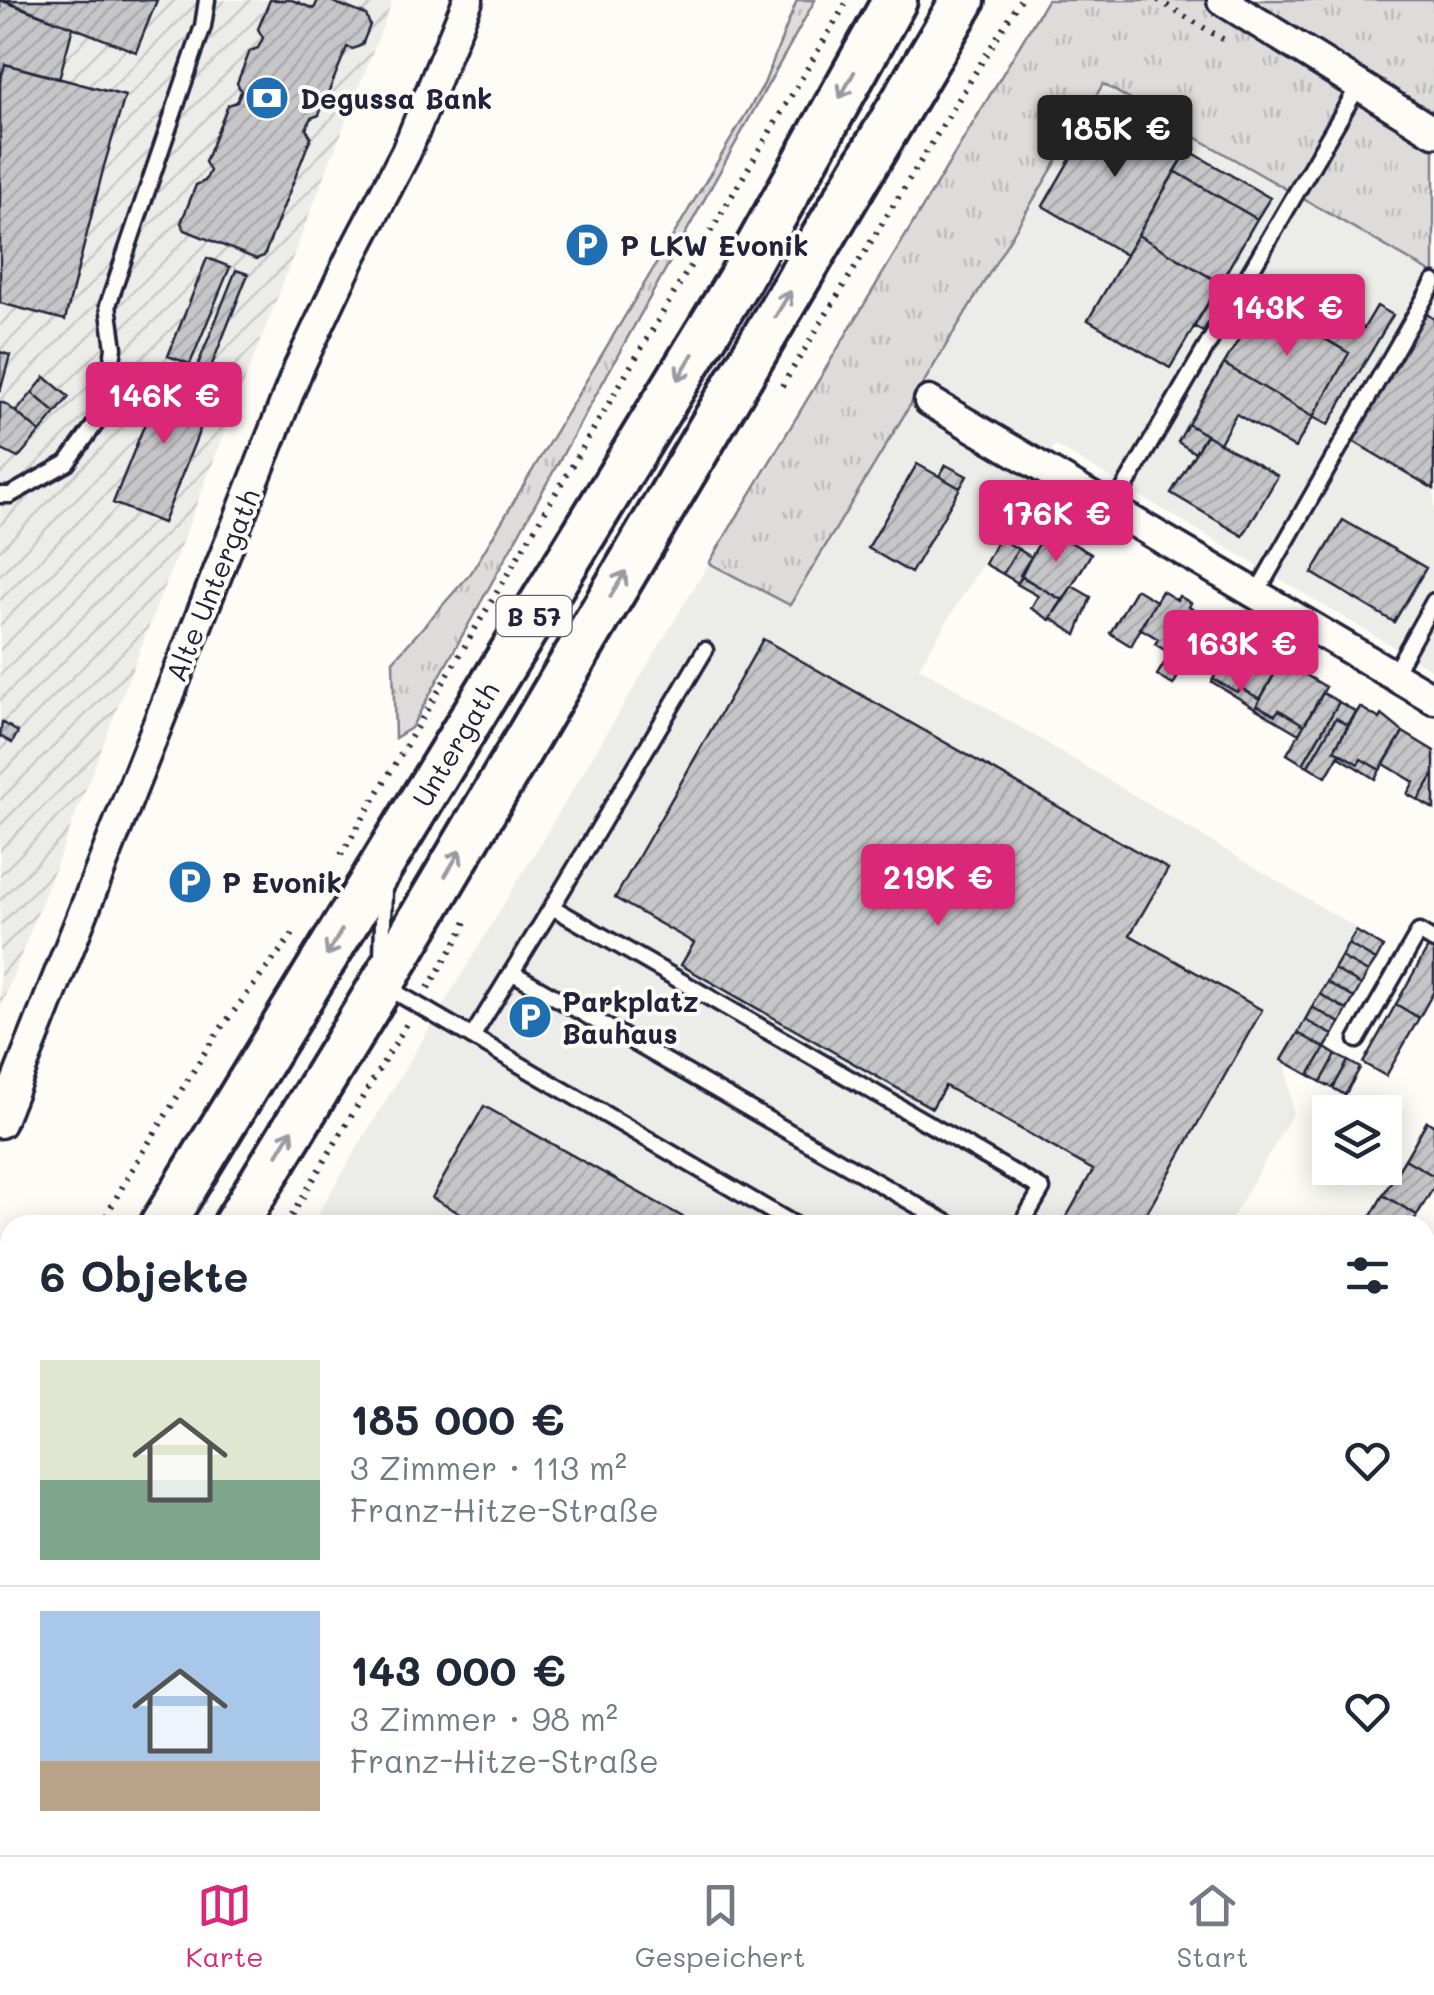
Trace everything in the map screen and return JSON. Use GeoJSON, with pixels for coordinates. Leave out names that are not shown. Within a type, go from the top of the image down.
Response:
{"type":"FeatureCollection","features":[{"type":"Feature","properties":{"kind":"main road","name":"Untergath"},"geometry":{"type":"LineString","coordinates":[[168,1215],[739,280],[895,0]]}},
{"type":"Feature","properties":{"kind":"main road","name":"B 57"},"geometry":{"type":"LineString","coordinates":[[240,1215],[382,984],[963,0]]}},
{"type":"Feature","properties":{"kind":"street","name":"Alte Untergath"},"geometry":{"type":"LineString","coordinates":[[0,1122],[299,367],[406,152],[460,2]]}},
{"type":"Feature","properties":{"kind":"street"},"geometry":{"type":"LineString","coordinates":[[1230,2],[1434,132]]}},
{"type":"Feature","properties":{"kind":"street"},"geometry":{"type":"LineString","coordinates":[[928,401],[1434,699]]}},
{"type":"Feature","properties":{"kind":"lane"},"geometry":{"type":"LineString","coordinates":[[0,494],[10,495],[68,463],[104,412],[114,348],[108,305],[203,26],[207,0]]}},
{"type":"Feature","properties":{"kind":"lane"},"geometry":{"type":"LineString","coordinates":[[1112,510],[1358,85]]}},
{"type":"Feature","properties":{"kind":"lane"},"geometry":{"type":"LineString","coordinates":[[1256,594],[1434,282]]}},
{"type":"Feature","properties":{"kind":"lane"},"geometry":{"type":"LineString","coordinates":[[1394,675],[1434,601]]}},
{"type":"Feature","properties":{"kind":"lane"},"geometry":{"type":"LineString","coordinates":[[472,1037],[705,650]]}},
{"type":"Feature","properties":{"kind":"lane"},"geometry":{"type":"LineString","coordinates":[[385,859],[382,984],[778,1215]]}},
{"type":"Feature","properties":{"kind":"lane"},"geometry":{"type":"LineString","coordinates":[[552,908],[1042,1189],[1028,1215]]}},
{"type":"Feature","properties":{"kind":"lane"},"geometry":{"type":"LineString","coordinates":[[1357,1040],[1418,932],[1434,941]]}},
{"type":"Feature","properties":{"kind":"lane"},"geometry":{"type":"LineString","coordinates":[[512,974],[934,1215]]}},
{"type":"Feature","properties":{"kind":"path"},"geometry":{"type":"LineString","coordinates":[[337,861],[848,0]]}},
{"type":"Feature","properties":{"kind":"path"},"geometry":{"type":"LineString","coordinates":[[107,1215],[215,1036],[297,929]]}},
{"type":"Feature","properties":{"kind":"shaded area"},"geometry":{"type":"Polygon","coordinates":[[[0,0],[393,0],[0,1009],[0,0]]]}},
{"type":"Feature","properties":{"kind":"shaded area"},"geometry":{"type":"Polygon","coordinates":[[[1103,84],[1434,274],[1434,671],[1055,445],[919,667],[1358,929],[1285,1058],[1293,1113],[1234,1215],[317,1215],[709,563],[790,604],[1103,84]]]}},
{"type":"Feature","properties":{"kind":"green space"},"geometry":{"type":"Polygon","coordinates":[[[797,0],[815,0],[411,728],[395,738],[393,661],[471,573],[764,84],[797,0]]]}},
{"type":"Feature","properties":{"kind":"green space"},"geometry":{"type":"Polygon","coordinates":[[[1047,0],[1434,0],[1434,274],[1103,84],[790,605],[709,563],[1047,0]]]}},
{"type":"Feature","properties":{"kind":"building"},"geometry":{"type":"Polygon","coordinates":[[[0,0],[73,27],[59,79],[5,64],[0,82],[0,0]]]}},
{"type":"Feature","properties":{"kind":"building"},"geometry":{"type":"Polygon","coordinates":[[[3,0],[157,0],[136,52],[3,0]]]}},
{"type":"Feature","properties":{"kind":"building"},"geometry":{"type":"Polygon","coordinates":[[[270,0],[292,0],[314,9],[318,0],[328,0],[366,15],[370,25],[362,45],[347,47],[319,115],[311,118],[306,129],[311,137],[264,256],[256,259],[185,230],[181,223],[196,185],[205,181],[210,171],[205,162],[228,105],[237,102],[241,91],[237,83],[250,51],[258,48],[263,38],[258,29],[270,0]]]}},
{"type":"Feature","properties":{"kind":"building"},"geometry":{"type":"Polygon","coordinates":[[[5,64],[125,96],[65,320],[0,303],[0,82],[5,64]]]}},
{"type":"Feature","properties":{"kind":"building"},"geometry":{"type":"Polygon","coordinates":[[[1125,114],[1188,150],[1126,255],[1043,206],[1091,123],[1125,114]]]}},
{"type":"Feature","properties":{"kind":"building"},"geometry":{"type":"Polygon","coordinates":[[[1188,150],[1270,198],[1257,219],[1175,171],[1188,150]]]}},
{"type":"Feature","properties":{"kind":"building"},"geometry":{"type":"Polygon","coordinates":[[[1175,171],[1257,219],[1220,283],[1138,235],[1175,171]]]}},
{"type":"Feature","properties":{"kind":"building"},"geometry":{"type":"Polygon","coordinates":[[[1138,235],[1220,283],[1170,368],[1088,320],[1138,235]]]}},
{"type":"Feature","properties":{"kind":"building"},"geometry":{"type":"Polygon","coordinates":[[[207,258],[230,267],[190,364],[168,356],[207,258]]]}},
{"type":"Feature","properties":{"kind":"building"},"geometry":{"type":"Polygon","coordinates":[[[236,270],[248,274],[209,372],[197,367],[236,270]]]}},
{"type":"Feature","properties":{"kind":"building"},"geometry":{"type":"Polygon","coordinates":[[[1220,283],[1229,288],[1203,332],[1194,326],[1220,283]]]}},
{"type":"Feature","properties":{"kind":"building"},"geometry":{"type":"Polygon","coordinates":[[[1261,302],[1349,353],[1313,417],[1224,364],[1261,302]]]}},
{"type":"Feature","properties":{"kind":"building"},"geometry":{"type":"Polygon","coordinates":[[[1377,306],[1393,315],[1328,425],[1313,417],[1349,353],[1312,331],[1323,313],[1354,332],[1364,328],[1377,306]]]}},
{"type":"Feature","properties":{"kind":"building"},"geometry":{"type":"Polygon","coordinates":[[[1321,311],[1312,331],[1297,322],[1304,312],[1321,311]]]}},
{"type":"Feature","properties":{"kind":"building"},"geometry":{"type":"Polygon","coordinates":[[[1425,313],[1434,319],[1434,489],[1351,440],[1425,313]]]}},
{"type":"Feature","properties":{"kind":"building"},"geometry":{"type":"Polygon","coordinates":[[[0,352],[10,355],[0,392],[0,352]]]}},
{"type":"Feature","properties":{"kind":"building"},"geometry":{"type":"Polygon","coordinates":[[[1224,364],[1313,417],[1295,448],[1236,414],[1220,443],[1188,424],[1224,364]]]}},
{"type":"Feature","properties":{"kind":"building"},"geometry":{"type":"Polygon","coordinates":[[[166,371],[215,391],[163,523],[113,503],[166,371]]]}},
{"type":"Feature","properties":{"kind":"building"},"geometry":{"type":"Polygon","coordinates":[[[45,377],[69,397],[56,413],[32,393],[45,377]]]}},
{"type":"Feature","properties":{"kind":"building"},"geometry":{"type":"Polygon","coordinates":[[[32,393],[56,413],[40,432],[16,412],[32,393]]]}},
{"type":"Feature","properties":{"kind":"building"},"geometry":{"type":"Polygon","coordinates":[[[0,402],[40,432],[18,458],[0,449],[0,402]]]}},
{"type":"Feature","properties":{"kind":"building"},"geometry":{"type":"Polygon","coordinates":[[[1188,424],[1206,435],[1195,453],[1178,442],[1188,424]]]}},
{"type":"Feature","properties":{"kind":"building"},"geometry":{"type":"Polygon","coordinates":[[[1206,435],[1278,476],[1243,536],[1171,493],[1206,435]]]}},
{"type":"Feature","properties":{"kind":"building"},"geometry":{"type":"Polygon","coordinates":[[[917,464],[960,488],[911,573],[868,548],[917,464]]]}},
{"type":"Feature","properties":{"kind":"building"},"geometry":{"type":"Polygon","coordinates":[[[946,465],[967,476],[960,488],[939,476],[946,465]]]}},
{"type":"Feature","properties":{"kind":"building"},"geometry":{"type":"Polygon","coordinates":[[[1343,520],[1426,568],[1394,622],[1312,573],[1343,520]]]}},
{"type":"Feature","properties":{"kind":"building"},"geometry":{"type":"Polygon","coordinates":[[[1048,529],[1091,554],[1063,601],[1020,575],[1048,529]]]}},
{"type":"Feature","properties":{"kind":"building"},"geometry":{"type":"Polygon","coordinates":[[[999,538],[1018,549],[1003,574],[985,564],[999,538]]]}},
{"type":"Feature","properties":{"kind":"building"},"geometry":{"type":"Polygon","coordinates":[[[1018,549],[1031,557],[1018,583],[1003,574],[1018,549]]]}},
{"type":"Feature","properties":{"kind":"building"},"geometry":{"type":"Polygon","coordinates":[[[1022,577],[1062,600],[1050,620],[1031,608],[1038,596],[1017,584],[1022,577]]]}},
{"type":"Feature","properties":{"kind":"building"},"geometry":{"type":"Polygon","coordinates":[[[1072,586],[1091,597],[1076,635],[1051,618],[1072,586]]]}},
{"type":"Feature","properties":{"kind":"building"},"geometry":{"type":"Polygon","coordinates":[[[1136,589],[1156,601],[1131,646],[1110,633],[1136,589]]]}},
{"type":"Feature","properties":{"kind":"building"},"geometry":{"type":"Polygon","coordinates":[[[1162,591],[1191,603],[1189,607],[1211,620],[1186,663],[1155,644],[1158,639],[1140,628],[1162,591]]]}},
{"type":"Feature","properties":{"kind":"building"},"geometry":{"type":"Polygon","coordinates":[[[1239,636],[1273,651],[1271,654],[1282,661],[1260,699],[1213,679],[1239,636]]]}},
{"type":"Feature","properties":{"kind":"building"},"geometry":{"type":"Polygon","coordinates":[[[763,639],[1168,869],[1130,935],[1262,1010],[1146,1215],[1068,1215],[1093,1170],[945,1086],[932,1108],[681,965],[694,943],[615,898],[763,639]]]}},
{"type":"Feature","properties":{"kind":"building"},"geometry":{"type":"Polygon","coordinates":[[[1170,654],[1186,663],[1173,685],[1157,675],[1170,654]]]}},
{"type":"Feature","properties":{"kind":"building"},"geometry":{"type":"Polygon","coordinates":[[[1282,661],[1308,672],[1306,675],[1326,687],[1304,725],[1279,710],[1275,715],[1257,705],[1282,661]]]}},
{"type":"Feature","properties":{"kind":"building"},"geometry":{"type":"Polygon","coordinates":[[[1213,679],[1260,699],[1255,708],[1212,682],[1213,679]]]}},
{"type":"Feature","properties":{"kind":"building"},"geometry":{"type":"Polygon","coordinates":[[[1323,693],[1339,702],[1303,764],[1287,754],[1323,693]]]}},
{"type":"Feature","properties":{"kind":"building"},"geometry":{"type":"Polygon","coordinates":[[[1339,702],[1356,712],[1348,725],[1336,718],[1308,766],[1303,764],[1339,702]]]}},
{"type":"Feature","properties":{"kind":"building"},"geometry":{"type":"Polygon","coordinates":[[[1257,705],[1275,715],[1279,710],[1304,725],[1299,734],[1255,708],[1257,705]]]}},
{"type":"Feature","properties":{"kind":"building"},"geometry":{"type":"Polygon","coordinates":[[[1360,707],[1380,719],[1382,715],[1403,732],[1380,770],[1361,759],[1358,764],[1334,750],[1360,707]]]}},
{"type":"Feature","properties":{"kind":"building"},"geometry":{"type":"Polygon","coordinates":[[[1336,718],[1348,725],[1334,750],[1340,753],[1326,777],[1308,766],[1336,718]]]}},
{"type":"Feature","properties":{"kind":"building"},"geometry":{"type":"Polygon","coordinates":[[[2,722],[18,732],[12,743],[0,736],[2,722]]]}},
{"type":"Feature","properties":{"kind":"building"},"geometry":{"type":"Polygon","coordinates":[[[1403,732],[1434,751],[1434,774],[1418,800],[1407,794],[1414,782],[1384,764],[1403,732]]]}},
{"type":"Feature","properties":{"kind":"building"},"geometry":{"type":"Polygon","coordinates":[[[1340,753],[1358,764],[1361,759],[1380,770],[1375,779],[1338,756],[1340,753]]]}},
{"type":"Feature","properties":{"kind":"building"},"geometry":{"type":"Polygon","coordinates":[[[1434,774],[1434,809],[1418,800],[1434,774]]]}},
{"type":"Feature","properties":{"kind":"building"},"geometry":{"type":"Polygon","coordinates":[[[1356,931],[1383,947],[1376,960],[1348,944],[1356,931]]]}},
{"type":"Feature","properties":{"kind":"building"},"geometry":{"type":"Polygon","coordinates":[[[1348,944],[1376,960],[1368,972],[1341,957],[1348,944]]]}},
{"type":"Feature","properties":{"kind":"building"},"geometry":{"type":"Polygon","coordinates":[[[1429,946],[1434,949],[1434,991],[1419,1018],[1396,1004],[1429,946]]]}},
{"type":"Feature","properties":{"kind":"building"},"geometry":{"type":"Polygon","coordinates":[[[1341,957],[1368,972],[1361,985],[1334,969],[1341,957]]]}},
{"type":"Feature","properties":{"kind":"building"},"geometry":{"type":"Polygon","coordinates":[[[1334,969],[1361,985],[1354,998],[1327,982],[1334,969]]]}},
{"type":"Feature","properties":{"kind":"building"},"geometry":{"type":"Polygon","coordinates":[[[1327,982],[1354,998],[1347,1010],[1320,994],[1327,982]]]}},
{"type":"Feature","properties":{"kind":"building"},"geometry":{"type":"Polygon","coordinates":[[[1320,994],[1347,1010],[1340,1023],[1312,1007],[1320,994]]]}},
{"type":"Feature","properties":{"kind":"building"},"geometry":{"type":"Polygon","coordinates":[[[1396,1004],[1419,1018],[1386,1076],[1363,1063],[1396,1004]]]}},
{"type":"Feature","properties":{"kind":"building"},"geometry":{"type":"Polygon","coordinates":[[[1312,1007],[1340,1023],[1333,1035],[1305,1020],[1312,1007]]]}},
{"type":"Feature","properties":{"kind":"building"},"geometry":{"type":"Polygon","coordinates":[[[1305,1020],[1333,1035],[1325,1048],[1298,1033],[1305,1020]]]}},
{"type":"Feature","properties":{"kind":"building"},"geometry":{"type":"Polygon","coordinates":[[[1298,1033],[1325,1048],[1309,1075],[1282,1060],[1298,1033]]]}},
{"type":"Feature","properties":{"kind":"building"},"geometry":{"type":"Polygon","coordinates":[[[1325,1048],[1336,1055],[1321,1082],[1309,1075],[1325,1048]]]}},
{"type":"Feature","properties":{"kind":"building"},"geometry":{"type":"Polygon","coordinates":[[[1336,1055],[1348,1061],[1333,1088],[1321,1082],[1336,1055]]]}},
{"type":"Feature","properties":{"kind":"building"},"geometry":{"type":"Polygon","coordinates":[[[1348,1061],[1360,1068],[1345,1095],[1333,1088],[1348,1061]]]}},
{"type":"Feature","properties":{"kind":"building"},"geometry":{"type":"Polygon","coordinates":[[[484,1106],[679,1215],[463,1215],[432,1198],[484,1106]]]}},
{"type":"Feature","properties":{"kind":"building"},"geometry":{"type":"Polygon","coordinates":[[[1427,1121],[1434,1126],[1434,1176],[1405,1159],[1427,1121]]]}},
{"type":"Feature","properties":{"kind":"building"},"geometry":{"type":"Polygon","coordinates":[[[1405,1159],[1434,1176],[1434,1187],[1417,1215],[1383,1195],[1389,1185],[1402,1185],[1405,1159]]]}},
{"type":"Feature","properties":{"kind":"building"},"geometry":{"type":"Polygon","coordinates":[[[1383,1195],[1417,1215],[1372,1215],[1383,1195]]]}},
{"type":"Feature","properties":{"kind":"place","name":"Degussa Bank"},"geometry":{"type":"Point","coordinates":[267,98]}},
{"type":"Feature","properties":{"kind":"place","name":"P LKW Evonik"},"geometry":{"type":"Point","coordinates":[587,245]}},
{"type":"Feature","properties":{"kind":"place","name":"P Evonik"},"geometry":{"type":"Point","coordinates":[190,882]}},
{"type":"Feature","properties":{"kind":"place","name":"Parkplatz Bauhaus"},"geometry":{"type":"Point","coordinates":[530,1017]}}]}
